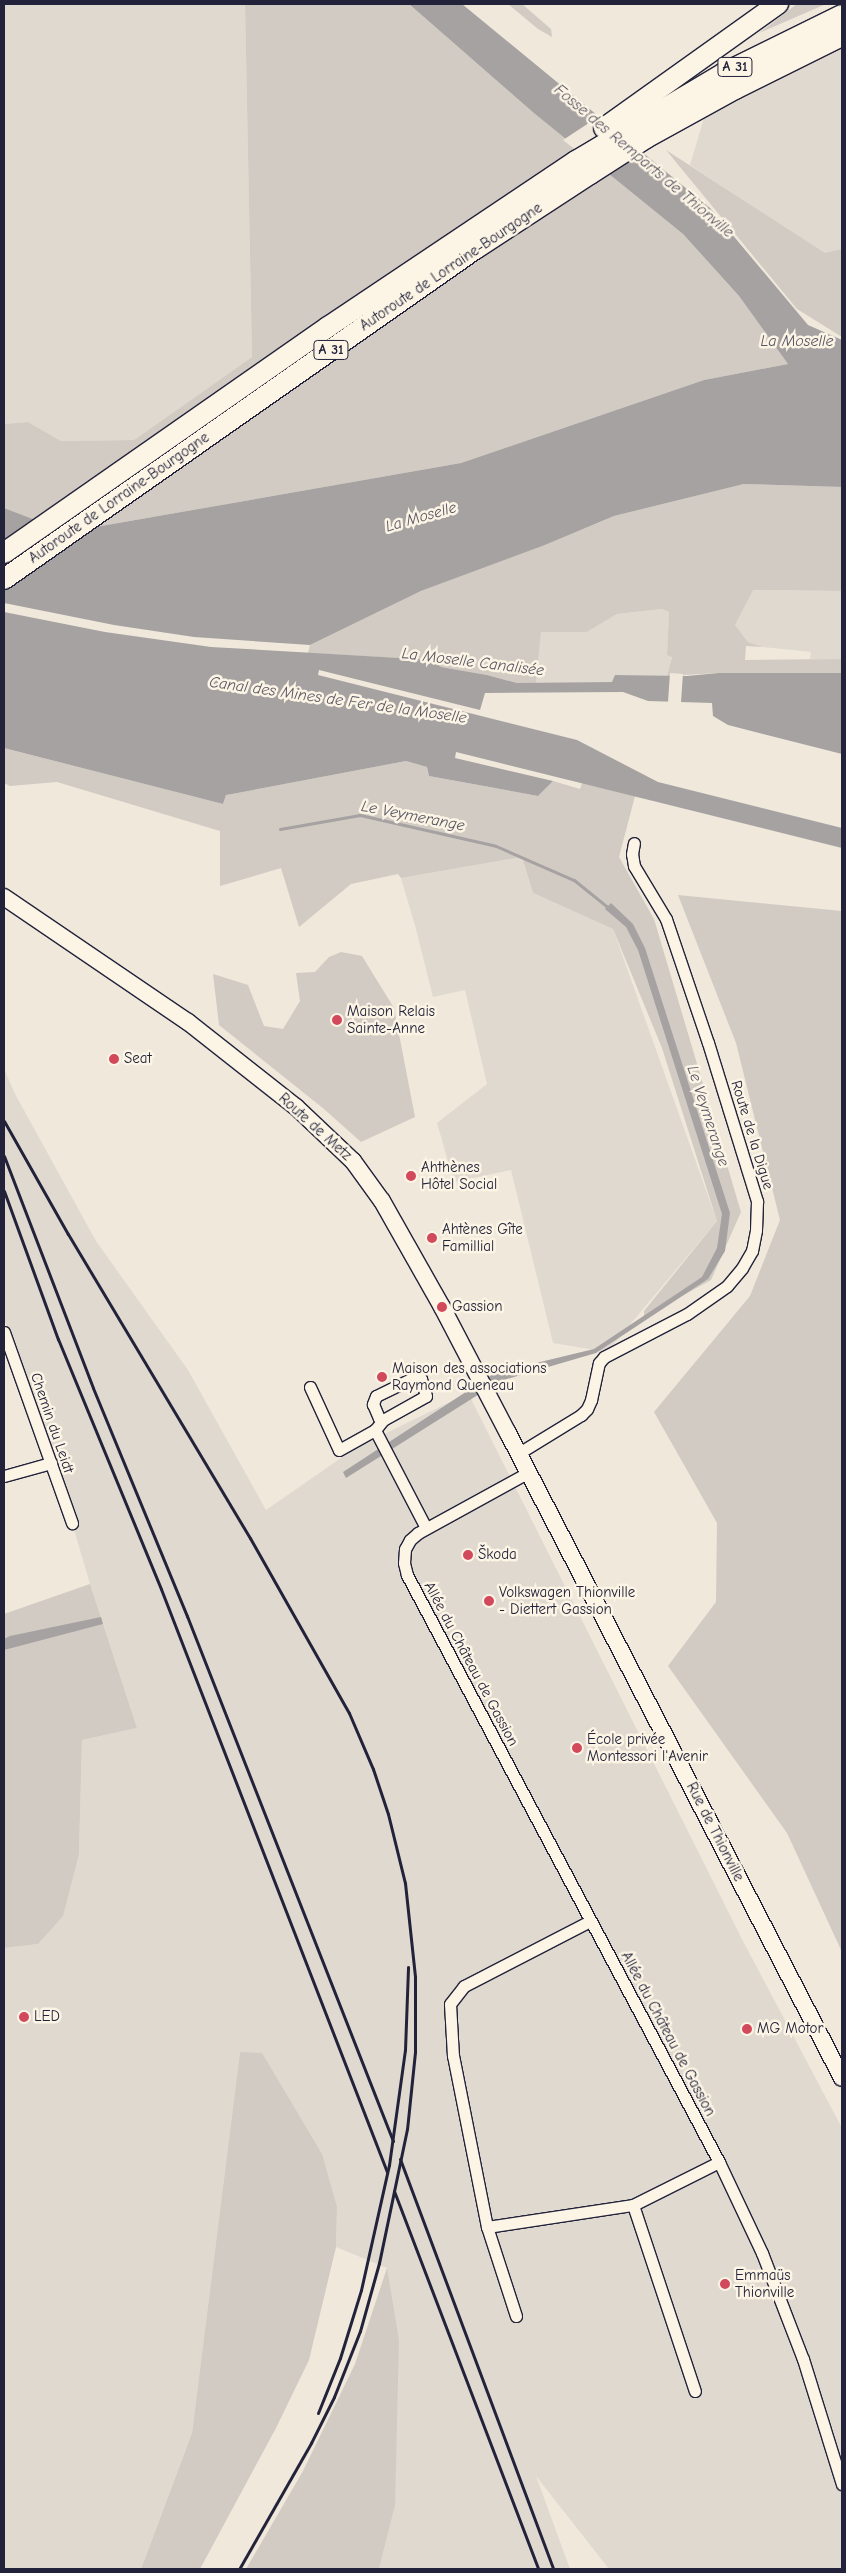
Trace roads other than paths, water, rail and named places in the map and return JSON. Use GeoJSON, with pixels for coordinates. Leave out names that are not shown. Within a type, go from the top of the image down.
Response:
{"type":"FeatureCollection","features":[{"type":"Feature","properties":{"kind":"highway"},"geometry":{"type":"LineString","coordinates":[[577,163],[626,121],[778,4]]}},
{"type":"Feature","properties":{"kind":"highway","name":"A 31"},"geometry":{"type":"LineString","coordinates":[[626,121],[842,15]]}},
{"type":"Feature","properties":{"kind":"highway","name":"Autoroute de Lorraine-Bourgogne"},"geometry":{"type":"LineString","coordinates":[[4,553],[480,223],[502,199],[577,163],[646,138],[735,89],[842,36]]}},
{"type":"Feature","properties":{"kind":"highway","name":"Autoroute de Lorraine-Bourgogne"},"geometry":{"type":"LineString","coordinates":[[4,579],[475,249],[577,163]]}},
{"type":"Feature","properties":{"kind":"main road","name":"Route de Metz"},"geometry":{"type":"LineString","coordinates":[[4,897],[188,1022],[296,1107],[353,1160],[382,1201],[519,1453]]}},
{"type":"Feature","properties":{"kind":"main road","name":"Rue de Thionville"},"geometry":{"type":"LineString","coordinates":[[519,1453],[842,2078]]}},
{"type":"Feature","properties":{"kind":"street","name":"Route de la Digue"},"geometry":{"type":"LineString","coordinates":[[519,1453],[581,1415],[591,1400],[599,1363],[604,1357],[687,1314],[727,1286],[742,1268],[752,1251],[756,1230],[757,1201],[708,1044],[666,919],[634,866],[632,854],[634,844]]}},
{"type":"Feature","properties":{"kind":"street","name":"Chemin du Leidt"},"geometry":{"type":"LineString","coordinates":[[4,1332],[72,1523]]}},
{"type":"Feature","properties":{"kind":"street"},"geometry":{"type":"LineString","coordinates":[[310,1387],[339,1450],[375,1430],[382,1420],[426,1396],[421,1379],[415,1376],[376,1396],[373,1404],[379,1418],[382,1420]]}},
{"type":"Feature","properties":{"kind":"street"},"geometry":{"type":"LineString","coordinates":[[375,1430],[426,1528]]}},
{"type":"Feature","properties":{"kind":"street"},"geometry":{"type":"LineString","coordinates":[[4,1476],[51,1464]]}},
{"type":"Feature","properties":{"kind":"street","name":"Allée du Château de Gassion"},"geometry":{"type":"LineString","coordinates":[[529,1472],[426,1528],[410,1540],[405,1549],[404,1564],[407,1576],[719,2162],[762,2253],[803,2359],[842,2484]]}},
{"type":"Feature","properties":{"kind":"street"},"geometry":{"type":"LineString","coordinates":[[516,2316],[487,2227],[453,2056],[450,2004],[464,1986],[590,1921]]}},
{"type":"Feature","properties":{"kind":"street"},"geometry":{"type":"LineString","coordinates":[[487,2227],[633,2204],[719,2162]]}},
{"type":"Feature","properties":{"kind":"street"},"geometry":{"type":"LineString","coordinates":[[633,2204],[695,2391]]}},
{"type":"Feature","properties":{"kind":"water"},"geometry":{"type":"Polygon","coordinates":[[[409,4],[462,4],[710,208],[808,325],[842,340],[842,487],[744,484],[614,516],[545,545],[421,591],[310,645],[194,637],[114,625],[4,603],[4,508],[67,532],[461,463],[704,380],[788,364],[739,296],[683,234],[535,114],[409,4]]]}},
{"type":"Feature","properties":{"kind":"water","name":"Canal des Mines de Fer de la Moselle"},"geometry":{"type":"Polygon","coordinates":[[[4,612],[105,632],[211,647],[434,660],[441,667],[487,675],[517,683],[612,682],[615,675],[687,676],[719,673],[842,673],[842,754],[728,725],[713,716],[712,703],[648,701],[623,692],[485,693],[480,710],[319,670],[318,675],[577,740],[658,782],[842,828],[842,848],[456,752],[455,758],[553,781],[538,796],[429,776],[427,767],[406,761],[226,795],[223,804],[4,748],[4,612]]]}},
{"type":"Feature","properties":{"kind":"water"},"geometry":{"type":"Polygon","coordinates":[[[611,903],[633,924],[645,948],[730,1213],[725,1251],[708,1279],[596,1353],[500,1381],[346,1478],[343,1472],[495,1373],[594,1349],[702,1277],[717,1248],[722,1214],[638,950],[626,927],[605,909],[611,903]]]}},
{"type":"Feature","properties":{"kind":"water"},"geometry":{"type":"Polygon","coordinates":[[[101,1617],[103,1624],[4,1650],[4,1639],[10,1636],[101,1617]]]}},
{"type":"Feature","properties":{"kind":"waterway","name":"Le Veymerange"},"geometry":{"type":"LineString","coordinates":[[280,829],[360,815],[496,846],[574,880],[610,909]]}},
{"type":"Feature","properties":{"kind":"railway"},"geometry":{"type":"LineString","coordinates":[[4,1121],[68,1234],[250,1538],[349,1713],[373,1769],[388,1814],[405,1883],[415,1977],[415,2052],[407,2129],[379,2263],[360,2331],[334,2397],[311,2443],[239,2569]]}},
{"type":"Feature","properties":{"kind":"railway"},"geometry":{"type":"LineString","coordinates":[[4,1156],[93,1388],[187,1616],[393,2141]]}},
{"type":"Feature","properties":{"kind":"railway"},"geometry":{"type":"LineString","coordinates":[[4,1191],[58,1339],[161,1589],[387,2172]]}},
{"type":"Feature","properties":{"kind":"railway"},"geometry":{"type":"LineString","coordinates":[[318,2413],[340,2358],[361,2290],[389,2165],[405,2050],[408,1967]]}},
{"type":"Feature","properties":{"kind":"railway"},"geometry":{"type":"LineString","coordinates":[[400,2159],[553,2569]]}},
{"type":"Feature","properties":{"kind":"railway"},"geometry":{"type":"LineString","coordinates":[[394,2191],[538,2569]]}},
{"type":"Feature","properties":{"kind":"place","name":"Maison Relais Sainte-Anne"},"geometry":{"type":"Point","coordinates":[337,1020]}},
{"type":"Feature","properties":{"kind":"place","name":"Seat"},"geometry":{"type":"Point","coordinates":[114,1059]}},
{"type":"Feature","properties":{"kind":"place","name":"Ahthènes Hôtel Social"},"geometry":{"type":"Point","coordinates":[411,1176]}},
{"type":"Feature","properties":{"kind":"place","name":"Ahtènes Gîte Famillial"},"geometry":{"type":"Point","coordinates":[432,1238]}},
{"type":"Feature","properties":{"kind":"place","name":"Gassion"},"geometry":{"type":"Point","coordinates":[442,1307]}},
{"type":"Feature","properties":{"kind":"place","name":"Maison des associations Raymond Queneau"},"geometry":{"type":"Point","coordinates":[382,1377]}},
{"type":"Feature","properties":{"kind":"place","name":"Škoda"},"geometry":{"type":"Point","coordinates":[468,1555]}},
{"type":"Feature","properties":{"kind":"place","name":"Volkswagen Thionville - Diettert Gassion"},"geometry":{"type":"Point","coordinates":[489,1601]}},
{"type":"Feature","properties":{"kind":"place","name":"École privée Montessori l'Avenir"},"geometry":{"type":"Point","coordinates":[577,1748]}},
{"type":"Feature","properties":{"kind":"place","name":"LED"},"geometry":{"type":"Point","coordinates":[24,2017]}},
{"type":"Feature","properties":{"kind":"place","name":"MG Motor"},"geometry":{"type":"Point","coordinates":[747,2029]}},
{"type":"Feature","properties":{"kind":"place","name":"Emmaüs Thionville"},"geometry":{"type":"Point","coordinates":[725,2284]}},
{"type":"Feature","properties":{"kind":"water label","name":"Fosse des Remparts de Thionville"},"geometry":{"type":"Point","coordinates":[644,161]}},
{"type":"Feature","properties":{"kind":"water label","name":"La Moselle"},"geometry":{"type":"Point","coordinates":[797,341]}},
{"type":"Feature","properties":{"kind":"water label","name":"La Moselle"},"geometry":{"type":"Point","coordinates":[421,517]}},
{"type":"Feature","properties":{"kind":"water label","name":"La Moselle Canalisée"},"geometry":{"type":"Point","coordinates":[473,662]}}]}
